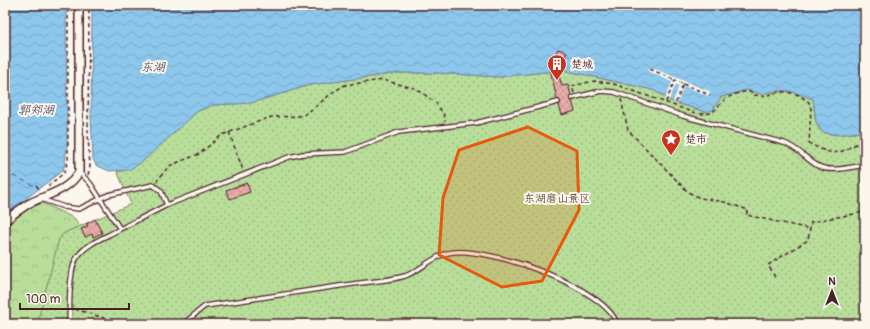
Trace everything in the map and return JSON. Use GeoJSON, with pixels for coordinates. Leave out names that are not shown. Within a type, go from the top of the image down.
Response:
{"type":"FeatureCollection","features":[{"type":"Feature","properties":{"kind":"street"},"geometry":{"type":"LineString","coordinates":[[5,221],[22,208],[53,194],[72,181],[79,172],[79,5]]}},
{"type":"Feature","properties":{"kind":"lane"},"geometry":{"type":"LineString","coordinates":[[573,98],[600,91],[620,94],[683,116],[791,145],[819,167],[840,168],[865,165]]}},
{"type":"Feature","properties":{"kind":"lane"},"geometry":{"type":"LineString","coordinates":[[69,324],[73,266],[78,255],[94,243],[167,205],[297,155],[345,152],[399,132],[476,123],[558,102]]}},
{"type":"Feature","properties":{"kind":"lane"},"geometry":{"type":"LineString","coordinates":[[79,172],[87,179],[120,229]]}},
{"type":"Feature","properties":{"kind":"lane"},"geometry":{"type":"LineString","coordinates":[[41,199],[57,205],[76,209],[100,198],[153,185],[161,190],[167,205]]}},
{"type":"Feature","properties":{"kind":"lane"},"geometry":{"type":"LineString","coordinates":[[184,324],[205,306],[406,276],[448,253],[461,252],[511,260],[528,265],[584,292],[602,304],[614,316],[617,324]]}},
{"type":"Feature","properties":{"kind":"path"},"geometry":{"type":"LineString","coordinates":[[53,194],[49,185],[64,173],[68,160],[68,5]]}},
{"type":"Feature","properties":{"kind":"path"},"geometry":{"type":"LineString","coordinates":[[87,179],[90,166],[88,136],[89,5]]}},
{"type":"Feature","properties":{"kind":"path"},"geometry":{"type":"LineString","coordinates":[[650,69],[710,94]]}},
{"type":"Feature","properties":{"kind":"path"},"geometry":{"type":"LineString","coordinates":[[153,185],[168,166],[198,154],[217,138],[229,132],[271,117],[302,116],[333,92],[345,85],[383,80],[417,89],[424,93],[439,108],[444,115],[446,126]]}},
{"type":"Feature","properties":{"kind":"path"},"geometry":{"type":"LineString","coordinates":[[666,102],[676,80]]}},
{"type":"Feature","properties":{"kind":"path"},"geometry":{"type":"LineString","coordinates":[[573,98],[572,86],[594,81],[614,84],[705,115],[715,111],[726,98],[741,92],[750,92],[758,96],[787,92],[799,95],[809,102],[811,109],[809,143],[825,152],[838,154],[865,139]]}},
{"type":"Feature","properties":{"kind":"path"},"geometry":{"type":"LineString","coordinates":[[675,105],[683,84]]}},
{"type":"Feature","properties":{"kind":"path"},"geometry":{"type":"LineString","coordinates":[[620,94],[628,130],[688,192],[700,198],[725,202],[748,210],[746,215],[766,221],[810,229]]}},
{"type":"Feature","properties":{"kind":"path"},"geometry":{"type":"LineString","coordinates":[[229,132],[245,175]]}},
{"type":"Feature","properties":{"kind":"path"},"geometry":{"type":"LineString","coordinates":[[36,185],[39,189]]}},
{"type":"Feature","properties":{"kind":"path"},"geometry":{"type":"LineString","coordinates":[[775,277],[768,265],[808,240],[811,222],[859,213],[865,210]]}},
{"type":"Feature","properties":{"kind":"path"},"geometry":{"type":"LineString","coordinates":[[70,307],[104,318]]}},
{"type":"Feature","properties":{"kind":"highlighted area"},"geometry":{"type":"Polygon","coordinates":[[[528,127],[577,151],[579,210],[542,281],[502,287],[439,255],[443,198],[459,150],[528,127]]]}},
{"type":"Feature","properties":{"kind":"green space","name":"东湖磨山景区"},"geometry":{"type":"Polygon","coordinates":[[[563,70],[653,90],[673,102],[705,112],[714,108],[721,97],[748,90],[758,93],[790,91],[813,99],[816,120],[821,131],[833,135],[840,135],[865,131],[865,324],[37,324],[59,239],[64,233],[131,204],[117,171],[123,171],[142,162],[185,121],[198,111],[213,105],[251,103],[310,85],[399,73],[437,73],[500,77],[563,70]]]}},
{"type":"Feature","properties":{"kind":"green space"},"geometry":{"type":"Polygon","coordinates":[[[42,203],[74,218],[78,223],[77,236],[100,324],[5,324],[5,227],[27,209],[42,203]]]}},
{"type":"Feature","properties":{"kind":"water","name":"郭郑湖"},"geometry":{"type":"Polygon","coordinates":[[[5,5],[66,5],[67,143],[63,170],[5,215],[5,5]]]}},
{"type":"Feature","properties":{"kind":"water","name":"东湖"},"geometry":{"type":"Polygon","coordinates":[[[92,5],[865,5],[865,131],[837,135],[822,132],[816,122],[813,99],[790,91],[781,90],[761,94],[747,90],[721,97],[713,110],[705,112],[673,102],[653,90],[563,70],[500,77],[437,73],[399,73],[310,85],[251,103],[213,105],[198,111],[142,162],[129,170],[109,171],[96,165],[93,159],[91,116],[92,5]]]}},
{"type":"Feature","properties":{"kind":"pier"},"geometry":{"type":"Polygon","coordinates":[[[650,67],[711,92],[709,96],[684,86],[677,104],[673,102],[679,86],[676,84],[669,100],[665,99],[672,82],[648,71],[650,67]]]}},
{"type":"Feature","properties":{"kind":"building","name":"楚城"},"geometry":{"type":"Polygon","coordinates":[[[558,49],[567,52],[564,60],[559,58],[559,76],[562,86],[568,85],[571,95],[569,99],[572,101],[575,111],[562,115],[559,105],[561,102],[557,99],[551,74],[553,60],[558,49]]]}},
{"type":"Feature","properties":{"kind":"building"},"geometry":{"type":"Polygon","coordinates":[[[247,183],[250,192],[230,199],[226,190],[247,183]]]}},
{"type":"Feature","properties":{"kind":"building"},"geometry":{"type":"Polygon","coordinates":[[[95,219],[102,233],[93,237],[92,234],[85,237],[81,229],[88,226],[86,224],[95,219]]]}},
{"type":"Feature","properties":{"kind":"ferry route"},"geometry":{"type":"LineString","coordinates":[[5,172],[35,186]]}},
{"type":"Feature","properties":{"kind":"place","name":"楚城"},"geometry":{"type":"Point","coordinates":[557,81]}},
{"type":"Feature","properties":{"kind":"place","name":"楚市"},"geometry":{"type":"Point","coordinates":[671,156]}}]}
